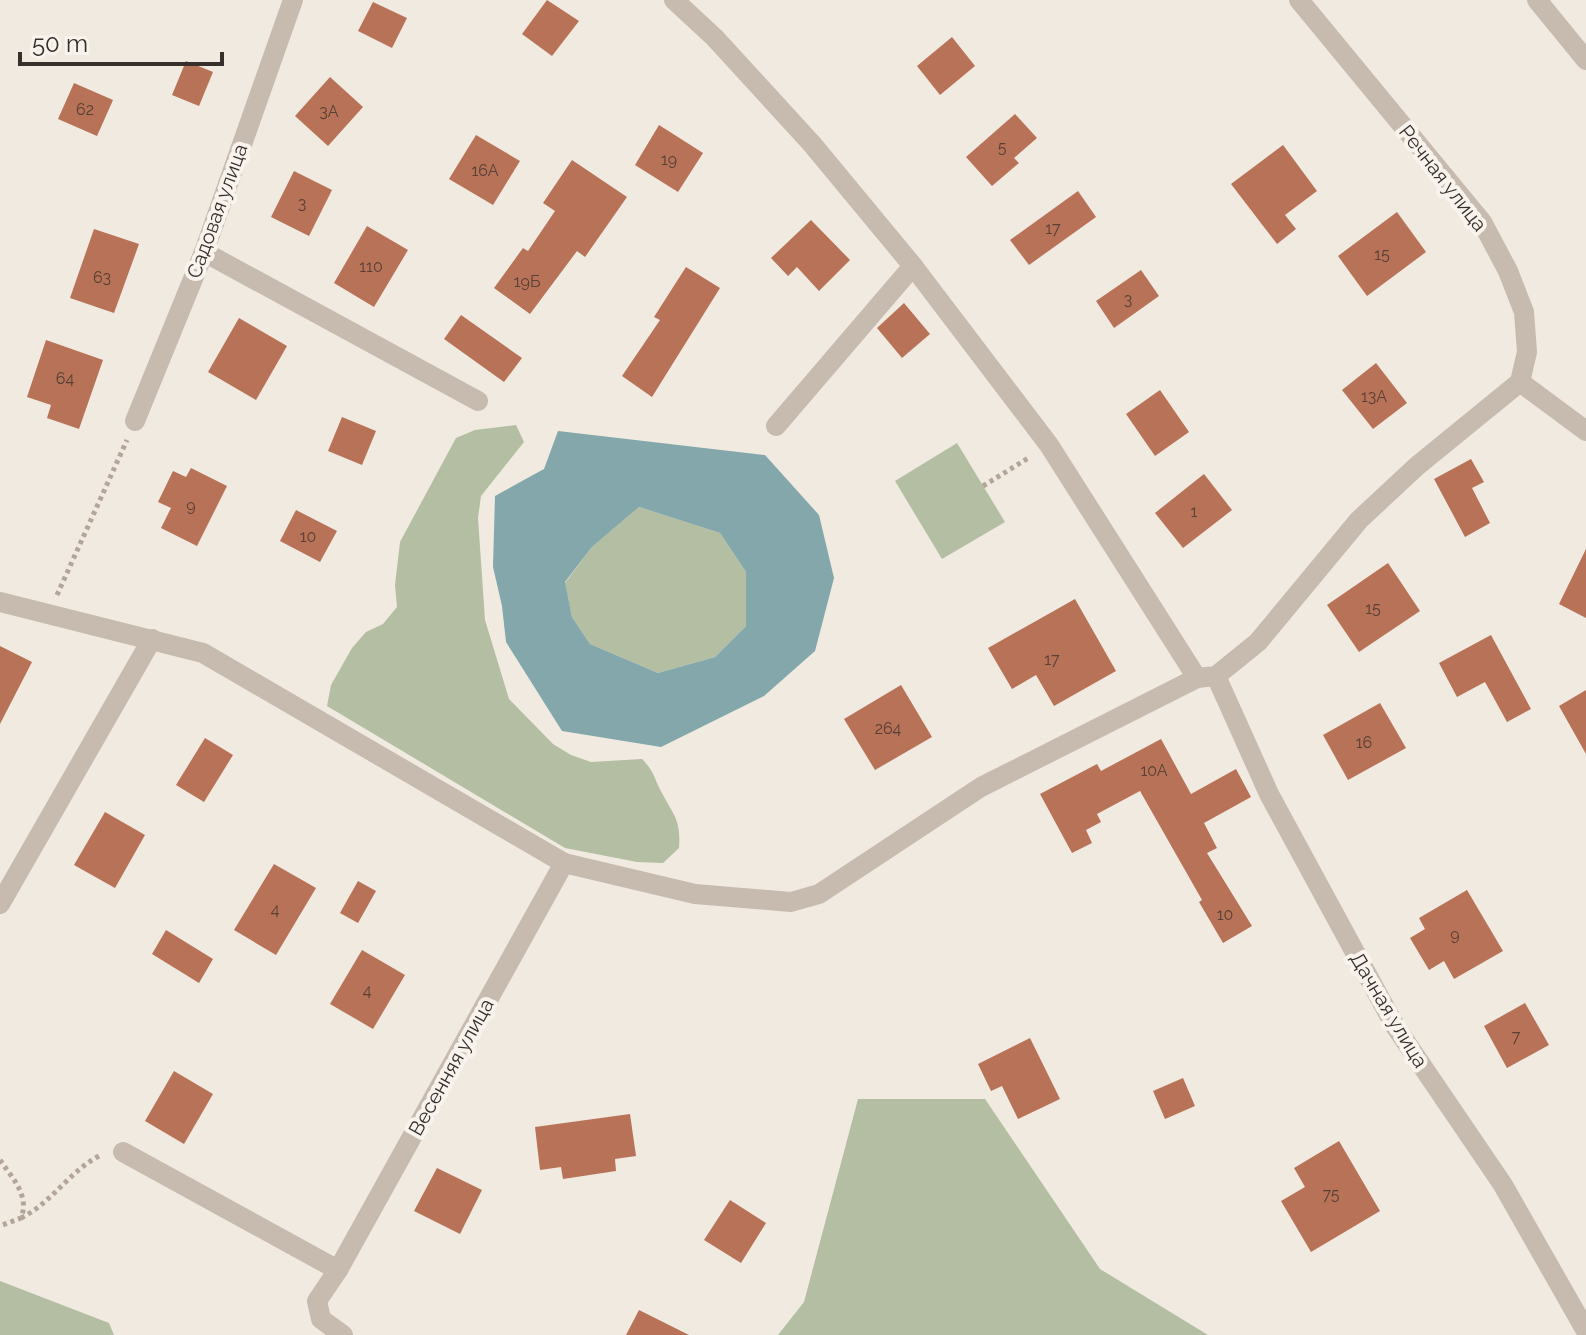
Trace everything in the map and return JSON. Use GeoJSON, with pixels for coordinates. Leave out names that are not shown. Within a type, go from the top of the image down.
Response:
{"type":"FeatureCollection","features":[{"type":"Feature","properties":{"kind":"street","name":"Садовая улица"},"geometry":{"type":"LineString","coordinates":[[135,421],[204,252],[293,0]]}},
{"type":"Feature","properties":{"kind":"street","name":"Дачная улица"},"geometry":{"type":"LineString","coordinates":[[674,0],[715,38],[812,144],[913,266],[1049,445],[1206,677],[1395,1026],[1503,1185],[1586,1331]]}},
{"type":"Feature","properties":{"kind":"street","name":"Речная улица"},"geometry":{"type":"LineString","coordinates":[[1299,0],[1482,222],[1508,271],[1524,312],[1527,352],[1520,382]]}},
{"type":"Feature","properties":{"kind":"street"},"geometry":{"type":"LineString","coordinates":[[1537,0],[1586,60]]}},
{"type":"Feature","properties":{"kind":"street"},"geometry":{"type":"LineString","coordinates":[[204,252],[478,401]]}},
{"type":"Feature","properties":{"kind":"street"},"geometry":{"type":"LineString","coordinates":[[776,426],[913,266]]}},
{"type":"Feature","properties":{"kind":"street"},"geometry":{"type":"LineString","coordinates":[[0,602],[203,653],[564,863],[695,894],[791,902],[819,894],[981,787],[1206,677],[1258,642],[1359,520],[1417,466],[1520,382],[1586,431]]}},
{"type":"Feature","properties":{"kind":"street"},"geometry":{"type":"LineString","coordinates":[[0,904],[152,639]]}},
{"type":"Feature","properties":{"kind":"street","name":"Весенняя улица"},"geometry":{"type":"LineString","coordinates":[[343,1335],[321,1319],[317,1301],[338,1270],[564,863]]}},
{"type":"Feature","properties":{"kind":"street"},"geometry":{"type":"LineString","coordinates":[[123,1152],[338,1270]]}},
{"type":"Feature","properties":{"kind":"path"},"geometry":{"type":"LineString","coordinates":[[49,613],[135,421]]}},
{"type":"Feature","properties":{"kind":"path"},"geometry":{"type":"LineString","coordinates":[[983,486],[1049,445]]}},
{"type":"Feature","properties":{"kind":"path"},"geometry":{"type":"LineString","coordinates":[[0,1226],[38,1209],[89,1161],[107,1152],[123,1152]]}},
{"type":"Feature","properties":{"kind":"path"},"geometry":{"type":"LineString","coordinates":[[0,1160],[22,1192],[25,1206],[21,1218]]}},
{"type":"Feature","properties":{"kind":"green space"},"geometry":{"type":"Polygon","coordinates":[[[516,425],[524,442],[481,496],[478,518],[485,620],[509,699],[553,744],[571,755],[591,762],[642,759],[652,772],[678,824],[679,848],[663,863],[637,862],[565,848],[327,706],[331,685],[352,648],[366,632],[383,624],[397,607],[395,585],[400,542],[456,438],[475,430],[516,425]]]}},
{"type":"Feature","properties":{"kind":"green space"},"geometry":{"type":"Polygon","coordinates":[[[957,443],[1005,522],[942,559],[895,481],[957,443]]]}},
{"type":"Feature","properties":{"kind":"green space"},"geometry":{"type":"Polygon","coordinates":[[[639,507],[720,533],[746,572],[746,626],[715,657],[658,673],[590,644],[572,617],[565,583],[592,547],[639,507]]]}},
{"type":"Feature","properties":{"kind":"green space"},"geometry":{"type":"Polygon","coordinates":[[[858,1099],[985,1099],[1100,1269],[1208,1335],[778,1335],[804,1302],[858,1099]]]}},
{"type":"Feature","properties":{"kind":"green space"},"geometry":{"type":"Polygon","coordinates":[[[0,1281],[109,1323],[114,1335],[0,1335],[0,1281]]]}},
{"type":"Feature","properties":{"kind":"water"},"geometry":{"type":"Polygon","coordinates":[[[558,431],[765,455],[819,515],[834,578],[815,651],[764,696],[661,747],[562,731],[506,642],[493,567],[495,496],[544,469],[558,431]],[[639,507],[592,547],[565,582],[572,617],[590,644],[658,673],[715,657],[746,626],[746,572],[720,533],[639,507]]]}},
{"type":"Feature","properties":{"kind":"building"},"geometry":{"type":"Polygon","coordinates":[[[547,0],[579,21],[552,56],[522,34],[547,0]]]}},
{"type":"Feature","properties":{"kind":"building"},"geometry":{"type":"Polygon","coordinates":[[[373,2],[407,18],[392,48],[358,31],[373,2]]]}},
{"type":"Feature","properties":{"kind":"building"},"geometry":{"type":"Polygon","coordinates":[[[952,37],[975,66],[940,95],[917,66],[952,37]]]}},
{"type":"Feature","properties":{"kind":"building"},"geometry":{"type":"Polygon","coordinates":[[[186,61],[213,72],[199,106],[172,95],[186,61]]]}},
{"type":"Feature","properties":{"kind":"building"},"geometry":{"type":"Polygon","coordinates":[[[330,77],[363,107],[328,146],[295,116],[330,77]]]}},
{"type":"Feature","properties":{"kind":"building"},"geometry":{"type":"Polygon","coordinates":[[[74,83],[113,100],[97,136],[58,119],[74,83]]]}},
{"type":"Feature","properties":{"kind":"building"},"geometry":{"type":"Polygon","coordinates":[[[1015,114],[1037,138],[1014,158],[1019,163],[992,186],[966,157],[1015,114]]]}},
{"type":"Feature","properties":{"kind":"building"},"geometry":{"type":"Polygon","coordinates":[[[659,125],[703,153],[678,192],[635,165],[659,125]]]}},
{"type":"Feature","properties":{"kind":"building"},"geometry":{"type":"Polygon","coordinates":[[[476,135],[520,161],[493,205],[449,179],[476,135]]]}},
{"type":"Feature","properties":{"kind":"building"},"geometry":{"type":"Polygon","coordinates":[[[1283,145],[1317,191],[1285,215],[1296,229],[1277,244],[1231,184],[1283,145]]]}},
{"type":"Feature","properties":{"kind":"building"},"geometry":{"type":"Polygon","coordinates":[[[572,160],[627,197],[585,257],[577,251],[530,314],[494,288],[523,248],[528,251],[555,211],[543,203],[572,160]]]}},
{"type":"Feature","properties":{"kind":"building"},"geometry":{"type":"Polygon","coordinates":[[[294,171],[332,190],[309,236],[271,217],[294,171]]]}},
{"type":"Feature","properties":{"kind":"building"},"geometry":{"type":"Polygon","coordinates":[[[1078,191],[1096,217],[1029,265],[1010,240],[1078,191]]]}},
{"type":"Feature","properties":{"kind":"building"},"geometry":{"type":"Polygon","coordinates":[[[1397,212],[1426,252],[1367,296],[1338,256],[1397,212]]]}},
{"type":"Feature","properties":{"kind":"building"},"geometry":{"type":"Polygon","coordinates":[[[811,220],[850,260],[819,291],[797,267],[788,276],[771,258],[811,220]]]}},
{"type":"Feature","properties":{"kind":"building"},"geometry":{"type":"Polygon","coordinates":[[[367,226],[408,250],[374,307],[334,283],[367,226]]]}},
{"type":"Feature","properties":{"kind":"building"},"geometry":{"type":"Polygon","coordinates":[[[94,229],[139,244],[114,313],[70,298],[94,229]]]}},
{"type":"Feature","properties":{"kind":"building"},"geometry":{"type":"Polygon","coordinates":[[[686,267],[720,288],[652,397],[622,376],[660,320],[654,317],[686,267]]]}},
{"type":"Feature","properties":{"kind":"building"},"geometry":{"type":"Polygon","coordinates":[[[1141,270],[1159,296],[1114,328],[1096,301],[1141,270]]]}},
{"type":"Feature","properties":{"kind":"building"},"geometry":{"type":"Polygon","coordinates":[[[904,303],[930,334],[902,358],[877,328],[904,303]]]}},
{"type":"Feature","properties":{"kind":"building"},"geometry":{"type":"Polygon","coordinates":[[[461,315],[522,358],[504,382],[444,339],[461,315]]]}},
{"type":"Feature","properties":{"kind":"building"},"geometry":{"type":"Polygon","coordinates":[[[239,318],[287,346],[256,400],[208,372],[239,318]]]}},
{"type":"Feature","properties":{"kind":"building"},"geometry":{"type":"Polygon","coordinates":[[[46,340],[103,360],[79,429],[47,418],[51,405],[27,397],[46,340]]]}},
{"type":"Feature","properties":{"kind":"building"},"geometry":{"type":"Polygon","coordinates":[[[1376,363],[1407,403],[1373,429],[1342,390],[1376,363]]]}},
{"type":"Feature","properties":{"kind":"building"},"geometry":{"type":"Polygon","coordinates":[[[1160,390],[1189,432],[1155,456],[1126,414],[1160,390]]]}},
{"type":"Feature","properties":{"kind":"building"},"geometry":{"type":"Polygon","coordinates":[[[342,417],[376,431],[362,465],[328,451],[342,417]]]}},
{"type":"Feature","properties":{"kind":"building"},"geometry":{"type":"Polygon","coordinates":[[[1471,459],[1484,482],[1472,488],[1490,523],[1465,537],[1434,479],[1471,459]]]}},
{"type":"Feature","properties":{"kind":"building"},"geometry":{"type":"Polygon","coordinates":[[[191,468],[227,486],[197,546],[161,528],[171,508],[158,502],[173,471],[186,477],[191,468]]]}},
{"type":"Feature","properties":{"kind":"building"},"geometry":{"type":"Polygon","coordinates":[[[1204,474],[1232,510],[1183,548],[1155,513],[1204,474]]]}},
{"type":"Feature","properties":{"kind":"building"},"geometry":{"type":"Polygon","coordinates":[[[296,510],[337,531],[320,562],[280,541],[296,510]]]}},
{"type":"Feature","properties":{"kind":"building"},"geometry":{"type":"Polygon","coordinates":[[[1586,549],[1586,618],[1559,604],[1586,549]]]}},
{"type":"Feature","properties":{"kind":"building"},"geometry":{"type":"Polygon","coordinates":[[[1388,563],[1420,611],[1359,652],[1327,605],[1388,563]]]}},
{"type":"Feature","properties":{"kind":"building"},"geometry":{"type":"Polygon","coordinates":[[[1075,599],[1116,671],[1054,706],[1036,675],[1012,689],[988,648],[1075,599]]]}},
{"type":"Feature","properties":{"kind":"building"},"geometry":{"type":"Polygon","coordinates":[[[1491,635],[1531,709],[1507,722],[1485,682],[1457,697],[1439,663],[1491,635]]]}},
{"type":"Feature","properties":{"kind":"building"},"geometry":{"type":"Polygon","coordinates":[[[0,646],[32,662],[0,724],[0,646]]]}},
{"type":"Feature","properties":{"kind":"building"},"geometry":{"type":"Polygon","coordinates":[[[901,685],[932,737],[875,770],[844,719],[901,685]]]}},
{"type":"Feature","properties":{"kind":"building"},"geometry":{"type":"Polygon","coordinates":[[[1586,690],[1586,754],[1559,706],[1586,690]]]}},
{"type":"Feature","properties":{"kind":"building"},"geometry":{"type":"Polygon","coordinates":[[[1380,703],[1406,748],[1348,780],[1323,735],[1380,703]]]}},
{"type":"Feature","properties":{"kind":"building"},"geometry":{"type":"Polygon","coordinates":[[[205,738],[233,755],[204,802],[176,785],[205,738]]]}},
{"type":"Feature","properties":{"kind":"building"},"geometry":{"type":"Polygon","coordinates":[[[1161,739],[1191,794],[1236,769],[1251,797],[1204,823],[1217,848],[1207,853],[1252,926],[1223,943],[1140,791],[1097,814],[1101,822],[1086,830],[1092,843],[1072,853],[1040,794],[1097,764],[1101,771],[1161,739]]]}},
{"type":"Feature","properties":{"kind":"building"},"geometry":{"type":"Polygon","coordinates":[[[105,812],[145,835],[115,888],[74,865],[105,812]]]}},
{"type":"Feature","properties":{"kind":"building"},"geometry":{"type":"Polygon","coordinates":[[[274,864],[316,888],[276,955],[234,930],[274,864]]]}},
{"type":"Feature","properties":{"kind":"building"},"geometry":{"type":"Polygon","coordinates":[[[358,881],[376,891],[358,923],[340,913],[358,881]]]}},
{"type":"Feature","properties":{"kind":"building"},"geometry":{"type":"Polygon","coordinates":[[[1467,890],[1503,951],[1454,979],[1444,961],[1429,970],[1410,938],[1425,929],[1419,918],[1467,890]]]}},
{"type":"Feature","properties":{"kind":"building"},"geometry":{"type":"Polygon","coordinates":[[[166,930],[213,959],[199,983],[152,954],[166,930]]]}},
{"type":"Feature","properties":{"kind":"building"},"geometry":{"type":"Polygon","coordinates":[[[362,950],[405,975],[373,1029],[330,1004],[362,950]]]}},
{"type":"Feature","properties":{"kind":"building"},"geometry":{"type":"Polygon","coordinates":[[[1525,1003],[1549,1045],[1507,1068],[1484,1026],[1525,1003]]]}},
{"type":"Feature","properties":{"kind":"building"},"geometry":{"type":"Polygon","coordinates":[[[1030,1038],[1060,1099],[1018,1119],[1002,1086],[991,1091],[978,1064],[1030,1038]]]}},
{"type":"Feature","properties":{"kind":"building"},"geometry":{"type":"Polygon","coordinates":[[[174,1071],[213,1094],[184,1144],[145,1121],[174,1071]]]}},
{"type":"Feature","properties":{"kind":"building"},"geometry":{"type":"Polygon","coordinates":[[[1183,1078],[1195,1106],[1165,1119],[1153,1091],[1183,1078]]]}},
{"type":"Feature","properties":{"kind":"building"},"geometry":{"type":"Polygon","coordinates":[[[630,1114],[636,1156],[615,1159],[616,1171],[563,1179],[561,1167],[540,1170],[535,1127],[630,1114]]]}},
{"type":"Feature","properties":{"kind":"building"},"geometry":{"type":"Polygon","coordinates":[[[1339,1141],[1380,1211],[1311,1252],[1281,1201],[1305,1187],[1294,1168],[1339,1141]]]}},
{"type":"Feature","properties":{"kind":"building"},"geometry":{"type":"Polygon","coordinates":[[[437,1168],[482,1190],[460,1234],[414,1211],[437,1168]]]}},
{"type":"Feature","properties":{"kind":"building"},"geometry":{"type":"Polygon","coordinates":[[[730,1200],[766,1223],[741,1263],[704,1240],[730,1200]]]}},
{"type":"Feature","properties":{"kind":"building"},"geometry":{"type":"Polygon","coordinates":[[[639,1310],[689,1335],[626,1335],[639,1310]]]}}]}
